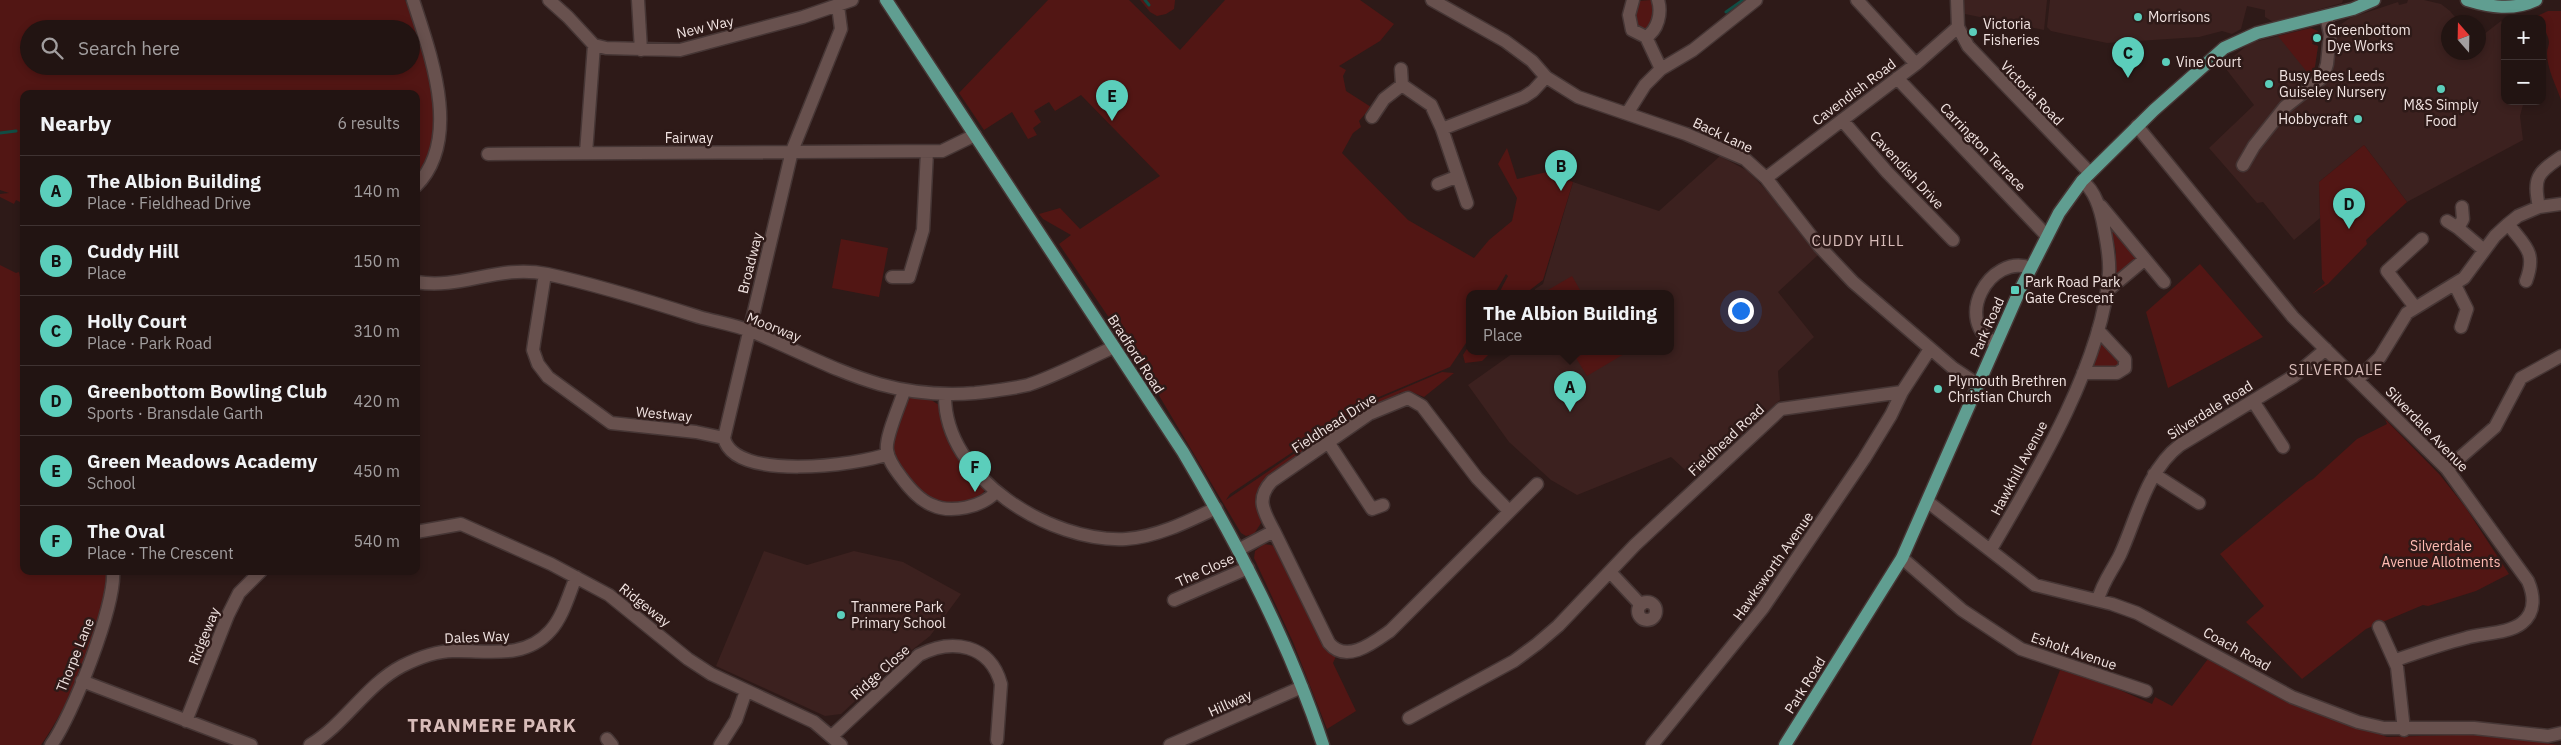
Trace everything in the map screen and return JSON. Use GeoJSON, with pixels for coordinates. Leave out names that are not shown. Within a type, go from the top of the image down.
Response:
{"type":"FeatureCollection","features":[{"type":"Feature","properties":{"kind":"main road","name":"Park Road"},"geometry":{"type":"LineString","coordinates":[[1786,745],[1902,558],[1928,502],[1977,384],[2031,268],[2059,213],[2085,176],[2137,126],[2224,48],[2257,33],[2326,16],[2374,0]]}},
{"type":"Feature","properties":{"kind":"main road"},"geometry":{"type":"LineString","coordinates":[[2466,0],[2489,6],[2509,8],[2536,0]]}},
{"type":"Feature","properties":{"kind":"main road","name":"Bradford Road"},"geometry":{"type":"LineString","coordinates":[[889,1],[1183,452],[1216,508],[1248,568],[1302,687],[1323,745]]}},
{"type":"Feature","properties":{"kind":"street"},"geometry":{"type":"LineString","coordinates":[[413,0],[419,20]]}},
{"type":"Feature","properties":{"kind":"street"},"geometry":{"type":"LineString","coordinates":[[548,0],[568,17],[594,45],[586,153]]}},
{"type":"Feature","properties":{"kind":"street"},"geometry":{"type":"LineString","coordinates":[[638,0],[641,50]]}},
{"type":"Feature","properties":{"kind":"street","name":"New Way"},"geometry":{"type":"LineString","coordinates":[[594,45],[641,50],[680,50],[838,6],[852,0]]}},
{"type":"Feature","properties":{"kind":"street","name":"Back Lane"},"geometry":{"type":"LineString","coordinates":[[1432,0],[1451,5],[1532,61],[1546,77],[1578,97],[1628,112],[1736,154],[1756,168],[1819,246],[1853,282],[1966,379],[1977,384]]}},
{"type":"Feature","properties":{"kind":"street"},"geometry":{"type":"LineString","coordinates":[[1632,0],[1629,15],[1632,30],[1646,37],[1661,69]]}},
{"type":"Feature","properties":{"kind":"street"},"geometry":{"type":"LineString","coordinates":[[1646,37],[1653,33],[1657,27],[1658,0]]}},
{"type":"Feature","properties":{"kind":"street"},"geometry":{"type":"LineString","coordinates":[[1628,112],[1645,85],[1661,69],[1693,50],[1756,0]]}},
{"type":"Feature","properties":{"kind":"street"},"geometry":{"type":"LineString","coordinates":[[1857,0],[1916,64]]}},
{"type":"Feature","properties":{"kind":"street","name":"Victoria Road"},"geometry":{"type":"LineString","coordinates":[[1957,0],[1958,27],[1963,39],[1980,61],[2085,176]]}},
{"type":"Feature","properties":{"kind":"street","name":"Broadway"},"geometry":{"type":"LineString","coordinates":[[724,438],[748,330],[794,152],[841,30],[838,6]]}},
{"type":"Feature","properties":{"kind":"street"},"geometry":{"type":"LineString","coordinates":[[2243,165],[2254,146],[2285,107],[2323,77],[2327,64],[2330,34],[2326,16]]}},
{"type":"Feature","properties":{"kind":"street"},"geometry":{"type":"LineString","coordinates":[[420,22],[433,63],[439,101],[436,153],[420,179]]}},
{"type":"Feature","properties":{"kind":"street","name":"Cavendish Road"},"geometry":{"type":"LineString","coordinates":[[1766,178],[1916,64],[1958,27]]}},
{"type":"Feature","properties":{"kind":"street"},"geometry":{"type":"LineString","coordinates":[[1401,69],[1402,85]]}},
{"type":"Feature","properties":{"kind":"street"},"geometry":{"type":"LineString","coordinates":[[1442,130],[1524,97],[1533,91],[1546,77]]}},
{"type":"Feature","properties":{"kind":"street","name":"Carrington Terrace"},"geometry":{"type":"LineString","coordinates":[[1897,78],[2047,236]]}},
{"type":"Feature","properties":{"kind":"street"},"geometry":{"type":"LineString","coordinates":[[1372,117],[1384,99],[1402,85]]}},
{"type":"Feature","properties":{"kind":"street"},"geometry":{"type":"LineString","coordinates":[[1402,85],[1431,105],[1457,170],[1456,177],[1467,203]]}},
{"type":"Feature","properties":{"kind":"street","name":"Cavendish Drive"},"geometry":{"type":"LineString","coordinates":[[1842,120],[1887,172],[1953,240]]}},
{"type":"Feature","properties":{"kind":"street","name":"Silverdale Avenue"},"geometry":{"type":"LineString","coordinates":[[2137,126],[2287,310],[2447,469],[2522,572],[2532,590],[2532,608],[2526,619],[2515,627],[2465,638],[2396,660]]}},
{"type":"Feature","properties":{"kind":"street","name":"Fairway"},"geometry":{"type":"LineString","coordinates":[[488,154],[927,152],[942,151],[975,135]]}},
{"type":"Feature","properties":{"kind":"street"},"geometry":{"type":"LineString","coordinates":[[892,277],[909,277],[923,230],[927,152]]}},
{"type":"Feature","properties":{"kind":"street"},"geometry":{"type":"LineString","coordinates":[[2539,207],[2535,190],[2538,176],[2543,169],[2561,157]]}},
{"type":"Feature","properties":{"kind":"street","name":"Hawkhill Avenue"},"geometry":{"type":"LineString","coordinates":[[2085,176],[2096,200],[2164,282]]}},
{"type":"Feature","properties":{"kind":"street"},"geometry":{"type":"LineString","coordinates":[[1438,184],[1456,177]]}},
{"type":"Feature","properties":{"kind":"street","name":"Hawkhill Avenue"},"geometry":{"type":"LineString","coordinates":[[1991,549],[2035,473],[2083,373],[2098,330],[2107,291],[2108,252],[2096,200]]}},
{"type":"Feature","properties":{"kind":"street"},"geometry":{"type":"LineString","coordinates":[[2358,380],[2380,357],[2402,319],[2415,307],[2455,285],[2474,266],[2484,250],[2508,224],[2518,216],[2539,207],[2561,204]]}},
{"type":"Feature","properties":{"kind":"street"},"geometry":{"type":"LineString","coordinates":[[2458,228],[2464,219],[2462,207]]}},
{"type":"Feature","properties":{"kind":"street"},"geometry":{"type":"LineString","coordinates":[[2446,221],[2458,228],[2484,250]]}},
{"type":"Feature","properties":{"kind":"street"},"geometry":{"type":"LineString","coordinates":[[2508,224],[2531,259],[2532,266],[2526,281]]}},
{"type":"Feature","properties":{"kind":"street"},"geometry":{"type":"LineString","coordinates":[[2415,307],[2387,271],[2422,239]]}},
{"type":"Feature","properties":{"kind":"street"},"geometry":{"type":"LineString","coordinates":[[2107,291],[2144,260]]}},
{"type":"Feature","properties":{"kind":"street"},"geometry":{"type":"LineString","coordinates":[[1996,343],[1988,340],[1979,324],[1975,308],[1979,293],[1999,272],[2015,267],[2031,268]]}},
{"type":"Feature","properties":{"kind":"street","name":"Moorway"},"geometry":{"type":"LineString","coordinates":[[420,282],[445,283],[512,270],[545,274],[624,293],[748,330],[836,370],[870,382],[904,391],[945,395],[1026,385],[1053,376],[1114,347]]}},
{"type":"Feature","properties":{"kind":"street","name":"Westway"},"geometry":{"type":"LineString","coordinates":[[545,274],[533,350],[538,364],[548,377],[612,423],[696,432],[724,438]]}},
{"type":"Feature","properties":{"kind":"street"},"geometry":{"type":"LineString","coordinates":[[2455,285],[2467,309],[2462,327]]}},
{"type":"Feature","properties":{"kind":"street"},"geometry":{"type":"LineString","coordinates":[[2083,373],[2116,373],[2125,368],[2125,360],[2098,330]]}},
{"type":"Feature","properties":{"kind":"street"},"geometry":{"type":"LineString","coordinates":[[1902,392],[1930,349]]}},
{"type":"Feature","properties":{"kind":"street","name":"Silverdale Road"},"geometry":{"type":"LineString","coordinates":[[2098,600],[2101,587],[2118,560],[2154,474],[2166,456],[2180,445],[2294,376],[2326,349]]}},
{"type":"Feature","properties":{"kind":"street"},"geometry":{"type":"LineString","coordinates":[[2447,469],[2496,427],[2521,378],[2561,356]]}},
{"type":"Feature","properties":{"kind":"street"},"geometry":{"type":"LineString","coordinates":[[904,391],[888,441],[888,454],[906,484],[918,496],[933,506],[965,507],[986,500],[996,492]]}},
{"type":"Feature","properties":{"kind":"street","name":"Fieldhead Road"},"geometry":{"type":"LineString","coordinates":[[1409,718],[1522,655],[1558,626],[1610,572],[1781,409],[1902,392]]}},
{"type":"Feature","properties":{"kind":"street","name":"Hawksworth Avenue"},"geometry":{"type":"LineString","coordinates":[[1655,745],[1763,608],[1794,564],[1869,451],[1891,415],[1902,392]]}},
{"type":"Feature","properties":{"kind":"street"},"geometry":{"type":"LineString","coordinates":[[945,395],[945,414],[951,433],[971,464],[996,492],[1045,522],[1083,536],[1129,539],[1150,534],[1216,508]]}},
{"type":"Feature","properties":{"kind":"street","name":"Fieldhead Drive"},"geometry":{"type":"LineString","coordinates":[[1509,511],[1477,478],[1416,401],[1408,398],[1399,400],[1369,414],[1328,442],[1272,481],[1264,489],[1262,499],[1264,511],[1329,643],[1337,650],[1350,652],[1375,642],[1390,631],[1537,484]]}},
{"type":"Feature","properties":{"kind":"street"},"geometry":{"type":"LineString","coordinates":[[2253,401],[2284,447]]}},
{"type":"Feature","properties":{"kind":"street"},"geometry":{"type":"LineString","coordinates":[[724,438],[734,454],[765,465],[814,466],[876,458],[888,454]]}},
{"type":"Feature","properties":{"kind":"street"},"geometry":{"type":"LineString","coordinates":[[1328,442],[1372,509],[1383,505]]}},
{"type":"Feature","properties":{"kind":"street"},"geometry":{"type":"LineString","coordinates":[[2154,474],[2199,502]]}},
{"type":"Feature","properties":{"kind":"street","name":"Coach Road"},"geometry":{"type":"LineString","coordinates":[[1928,502],[2035,585],[2098,600],[2137,613],[2292,697],[2358,722],[2404,730],[2456,727],[2548,736],[2561,733]]}},
{"type":"Feature","properties":{"kind":"street","name":"Ridgeway"},"geometry":{"type":"LineString","coordinates":[[420,531],[460,524],[490,535],[576,577],[609,595],[635,614],[688,659],[746,691],[814,722],[836,740]]}},
{"type":"Feature","properties":{"kind":"street"},"geometry":{"type":"LineString","coordinates":[[1238,550],[1274,531]]}},
{"type":"Feature","properties":{"kind":"street","name":"Esholt Avenue"},"geometry":{"type":"LineString","coordinates":[[1902,558],[1962,610],[2021,649],[2146,691]]}},
{"type":"Feature","properties":{"kind":"street","name":"The Close"},"geometry":{"type":"LineString","coordinates":[[1174,600],[1248,568]]}},
{"type":"Feature","properties":{"kind":"street"},"geometry":{"type":"LineString","coordinates":[[1610,572],[1641,605]]}},
{"type":"Feature","properties":{"kind":"street","name":"Thorpe Lane"},"geometry":{"type":"LineString","coordinates":[[51,745],[58,736],[82,681],[105,621],[111,597],[113,575]]}},
{"type":"Feature","properties":{"kind":"street","name":"Ridgeway"},"geometry":{"type":"LineString","coordinates":[[186,721],[239,592],[257,575]]}},
{"type":"Feature","properties":{"kind":"street","name":"Dales Way"},"geometry":{"type":"LineString","coordinates":[[310,745],[323,737],[386,676],[420,657],[452,651],[509,652],[537,642],[550,631],[559,618],[576,577]]}},
{"type":"Feature","properties":{"kind":"street"},"geometry":{"type":"LineString","coordinates":[[2380,627],[2396,660],[2404,730]]}},
{"type":"Feature","properties":{"kind":"street","name":"Ridge Close"},"geometry":{"type":"LineString","coordinates":[[836,740],[920,655],[937,647],[950,645],[973,650],[982,656],[999,677],[1001,684],[997,740]]}},
{"type":"Feature","properties":{"kind":"street"},"geometry":{"type":"LineString","coordinates":[[82,681],[251,745]]}},
{"type":"Feature","properties":{"kind":"street","name":"Hillway"},"geometry":{"type":"LineString","coordinates":[[1170,745],[1302,687]]}},
{"type":"Feature","properties":{"kind":"street"},"geometry":{"type":"LineString","coordinates":[[720,745],[730,732],[746,691]]}},
{"type":"Feature","properties":{"kind":"shaded area"},"geometry":{"type":"Polygon","coordinates":[[[1964,0],[2047,0],[2044,30],[1965,14],[1964,0]]]}},
{"type":"Feature","properties":{"kind":"shaded area"},"geometry":{"type":"Polygon","coordinates":[[[2050,0],[2343,0],[2342,3],[2273,22],[2265,17],[2265,10],[2247,6],[2241,29],[2232,34],[2222,31],[2199,37],[2107,43],[2051,31],[2047,27],[2050,0]]]}},
{"type":"Feature","properties":{"kind":"shaded area"},"geometry":{"type":"Polygon","coordinates":[[[2408,0],[2424,0],[2441,4],[2453,15],[2441,15],[2441,60],[2486,60],[2486,33],[2501,21],[2501,105],[2523,105],[2520,116],[2523,140],[2407,202],[2364,145],[2319,182],[2320,218],[2294,240],[2263,202],[2257,203],[2209,148],[2254,105],[2223,65],[2250,43],[2311,28],[2312,44],[2318,46],[2314,73],[2287,96],[2271,113],[2287,110],[2331,78],[2334,29],[2350,18],[2398,2],[2399,5],[2407,3],[2408,0]]]}},
{"type":"Feature","properties":{"kind":"shaded area"},"geometry":{"type":"Polygon","coordinates":[[[1720,156],[1748,171],[1766,190],[1818,255],[1778,292],[1814,337],[1778,371],[1780,400],[1694,478],[1671,457],[1577,495],[1551,480],[1509,442],[1468,385],[1510,355],[1674,355],[1674,290],[1535,290],[1543,284],[1573,182],[1659,211],[1720,156]]]}},
{"type":"Feature","properties":{"kind":"shaded area","name":"Tranmere Park Primary School"},"geometry":{"type":"Polygon","coordinates":[[[764,551],[807,565],[854,551],[903,562],[961,594],[930,636],[903,657],[841,714],[825,716],[716,666],[764,551]]]}},
{"type":"Feature","properties":{"kind":"green space"},"geometry":{"type":"Polygon","coordinates":[[[0,0],[405,0],[413,20],[20,20],[20,75],[420,75],[420,36],[429,58],[435,97],[435,141],[420,171],[420,90],[20,90],[20,202],[16,200],[14,204],[0,197],[0,194],[9,193],[0,190],[0,0]]]}},
{"type":"Feature","properties":{"kind":"green space"},"geometry":{"type":"Polygon","coordinates":[[[1048,0],[1129,0],[1180,50],[1225,0],[1360,0],[1394,24],[1380,41],[1339,66],[1346,70],[1343,76],[1346,91],[1371,107],[1359,121],[1361,127],[1353,133],[1342,153],[1408,220],[1474,258],[1489,240],[1512,221],[1517,198],[1498,164],[1507,148],[1517,179],[1547,172],[1573,182],[1543,280],[1530,290],[1501,290],[1508,276],[1506,274],[1497,290],[1466,290],[1466,343],[1450,367],[1367,402],[1230,494],[1226,500],[1367,404],[1442,372],[1454,373],[1424,397],[1409,391],[1399,393],[1399,395],[1270,476],[1260,518],[1261,523],[1254,534],[1246,536],[1241,533],[1139,362],[1059,244],[1071,235],[1043,219],[1039,214],[1060,208],[1080,229],[1160,176],[1081,95],[1055,111],[1049,102],[1034,111],[1041,122],[1033,128],[1037,135],[1028,139],[1012,112],[984,130],[959,93],[1048,0]]]}},
{"type":"Feature","properties":{"kind":"green space"},"geometry":{"type":"Polygon","coordinates":[[[1140,0],[1175,0],[1174,9],[1166,14],[1157,16],[1150,12],[1140,0]]]}},
{"type":"Feature","properties":{"kind":"green space"},"geometry":{"type":"Polygon","coordinates":[[[1651,0],[1655,7],[1650,31],[1637,29],[1634,17],[1638,1],[1651,0]]]}},
{"type":"Feature","properties":{"kind":"green space"},"geometry":{"type":"Polygon","coordinates":[[[2548,11],[2561,11],[2561,100],[2548,65],[2547,53],[2549,43],[2546,33],[2546,15],[2539,15],[2548,11]]]}},
{"type":"Feature","properties":{"kind":"green space"},"geometry":{"type":"Polygon","coordinates":[[[2311,28],[2318,31],[2312,44],[2318,46],[2314,73],[2307,72],[2278,36],[2311,28]]]}},
{"type":"Feature","properties":{"kind":"green space"},"geometry":{"type":"Polygon","coordinates":[[[2364,145],[2407,202],[2366,240],[2367,244],[2328,284],[2312,294],[2325,283],[2322,279],[2319,182],[2364,145]]]}},
{"type":"Feature","properties":{"kind":"green space"},"geometry":{"type":"Polygon","coordinates":[[[2110,226],[2136,257],[2134,263],[2115,277],[2116,252],[2110,226]]]}},
{"type":"Feature","properties":{"kind":"green space"},"geometry":{"type":"Polygon","coordinates":[[[841,239],[888,248],[879,297],[832,288],[841,239]]]}},
{"type":"Feature","properties":{"kind":"green space"},"geometry":{"type":"Polygon","coordinates":[[[2200,264],[2263,337],[2168,388],[2146,312],[2200,264]]]}},
{"type":"Feature","properties":{"kind":"green space"},"geometry":{"type":"Polygon","coordinates":[[[0,265],[16,273],[19,272],[20,278],[20,575],[106,575],[106,590],[95,636],[75,686],[52,729],[41,745],[0,745],[0,265]]]}},
{"type":"Feature","properties":{"kind":"green space"},"geometry":{"type":"Polygon","coordinates":[[[1572,276],[1580,290],[1548,290],[1572,276]]]}},
{"type":"Feature","properties":{"kind":"green space"},"geometry":{"type":"Polygon","coordinates":[[[2102,341],[2120,362],[2119,367],[2092,368],[2102,341]]]}},
{"type":"Feature","properties":{"kind":"green space"},"geometry":{"type":"Polygon","coordinates":[[[1466,350],[1466,355],[1488,355],[1482,361],[1465,363],[1463,355],[1466,350]]]}},
{"type":"Feature","properties":{"kind":"green space"},"geometry":{"type":"Polygon","coordinates":[[[1581,355],[1622,355],[1587,376],[1576,358],[1581,355]]]}},
{"type":"Feature","properties":{"kind":"green space"},"geometry":{"type":"Polygon","coordinates":[[[912,397],[928,398],[939,405],[948,437],[985,489],[981,497],[951,505],[925,497],[895,462],[891,446],[907,400],[912,397]]]}},
{"type":"Feature","properties":{"kind":"green space","name":"Silverdale Avenue Allotments"},"geometry":{"type":"Polygon","coordinates":[[[2385,419],[2440,475],[2466,508],[2509,574],[2476,591],[2428,606],[2423,605],[2366,629],[2302,679],[2246,622],[2264,606],[2220,554],[2313,479],[2357,439],[2387,424],[2385,419]]]}},
{"type":"Feature","properties":{"kind":"green space"},"geometry":{"type":"Polygon","coordinates":[[[1264,544],[1277,546],[1324,647],[1336,656],[1333,663],[1356,711],[1327,729],[1293,642],[1254,558],[1255,551],[1264,544]]]}},
{"type":"Feature","properties":{"kind":"green space"},"geometry":{"type":"Polygon","coordinates":[[[2208,659],[2287,701],[2387,737],[2489,734],[2558,745],[2031,745],[2060,670],[2099,681],[2152,704],[2155,697],[2172,706],[2208,659]]]}},
{"type":"Feature","properties":{"kind":"waterway"},"geometry":{"type":"LineString","coordinates":[[1145,0],[1149,5]]}},
{"type":"Feature","properties":{"kind":"waterway"},"geometry":{"type":"LineString","coordinates":[[1726,12],[1743,0]]}},
{"type":"Feature","properties":{"kind":"waterway"},"geometry":{"type":"LineString","coordinates":[[0,133],[16,131]]}},
{"type":"Feature","properties":{"kind":"place","name":"Morrisons"},"geometry":{"type":"Point","coordinates":[2138,17]}},
{"type":"Feature","properties":{"kind":"place","name":"Victoria Fisheries"},"geometry":{"type":"Point","coordinates":[1973,32]}},
{"type":"Feature","properties":{"kind":"place","name":"Greenbottom Dye Works"},"geometry":{"type":"Point","coordinates":[2317,38]}},
{"type":"Feature","properties":{"kind":"place","name":"Vine Court"},"geometry":{"type":"Point","coordinates":[2166,62]}},
{"type":"Feature","properties":{"kind":"place","name":"Holly Court"},"geometry":{"type":"Point","coordinates":[2128,78]}},
{"type":"Feature","properties":{"kind":"place","name":"Busy Bees Leeds Guiseley Nursery"},"geometry":{"type":"Point","coordinates":[2269,84]}},
{"type":"Feature","properties":{"kind":"place","name":"M&S Simply Food"},"geometry":{"type":"Point","coordinates":[2441,89]}},
{"type":"Feature","properties":{"kind":"place","name":"Hobbycraft"},"geometry":{"type":"Point","coordinates":[2358,119]}},
{"type":"Feature","properties":{"kind":"place","name":"Green Meadows Academy"},"geometry":{"type":"Point","coordinates":[1112,121]}},
{"type":"Feature","properties":{"kind":"place","name":"Cuddy Hill"},"geometry":{"type":"Point","coordinates":[1561,191]}},
{"type":"Feature","properties":{"kind":"place","name":"Greenbottom Bowling Club"},"geometry":{"type":"Point","coordinates":[2349,229]}},
{"type":"Feature","properties":{"kind":"place","name":"Park Road Park Gate Crescent"},"geometry":{"type":"Point","coordinates":[2015,290]}},
{"type":"Feature","properties":{"kind":"place","name":"Plymouth Brethren Christian Church"},"geometry":{"type":"Point","coordinates":[1938,389]}},
{"type":"Feature","properties":{"kind":"place","name":"The Albion Building"},"geometry":{"type":"Point","coordinates":[1570,412]}},
{"type":"Feature","properties":{"kind":"place","name":"The Oval"},"geometry":{"type":"Point","coordinates":[975,492]}},
{"type":"Feature","properties":{"kind":"place","name":"Tranmere Park Primary School"},"geometry":{"type":"Point","coordinates":[841,615]}},
{"type":"Feature","properties":{"kind":"district","name":"CUDDY HILL"},"geometry":{"type":"Point","coordinates":[1858,240]}},
{"type":"Feature","properties":{"kind":"district","name":"SILVERDALE"},"geometry":{"type":"Point","coordinates":[2336,369]}},
{"type":"Feature","properties":{"kind":"district","name":"TRANMERE PARK"},"geometry":{"type":"Point","coordinates":[492,725]}}]}
